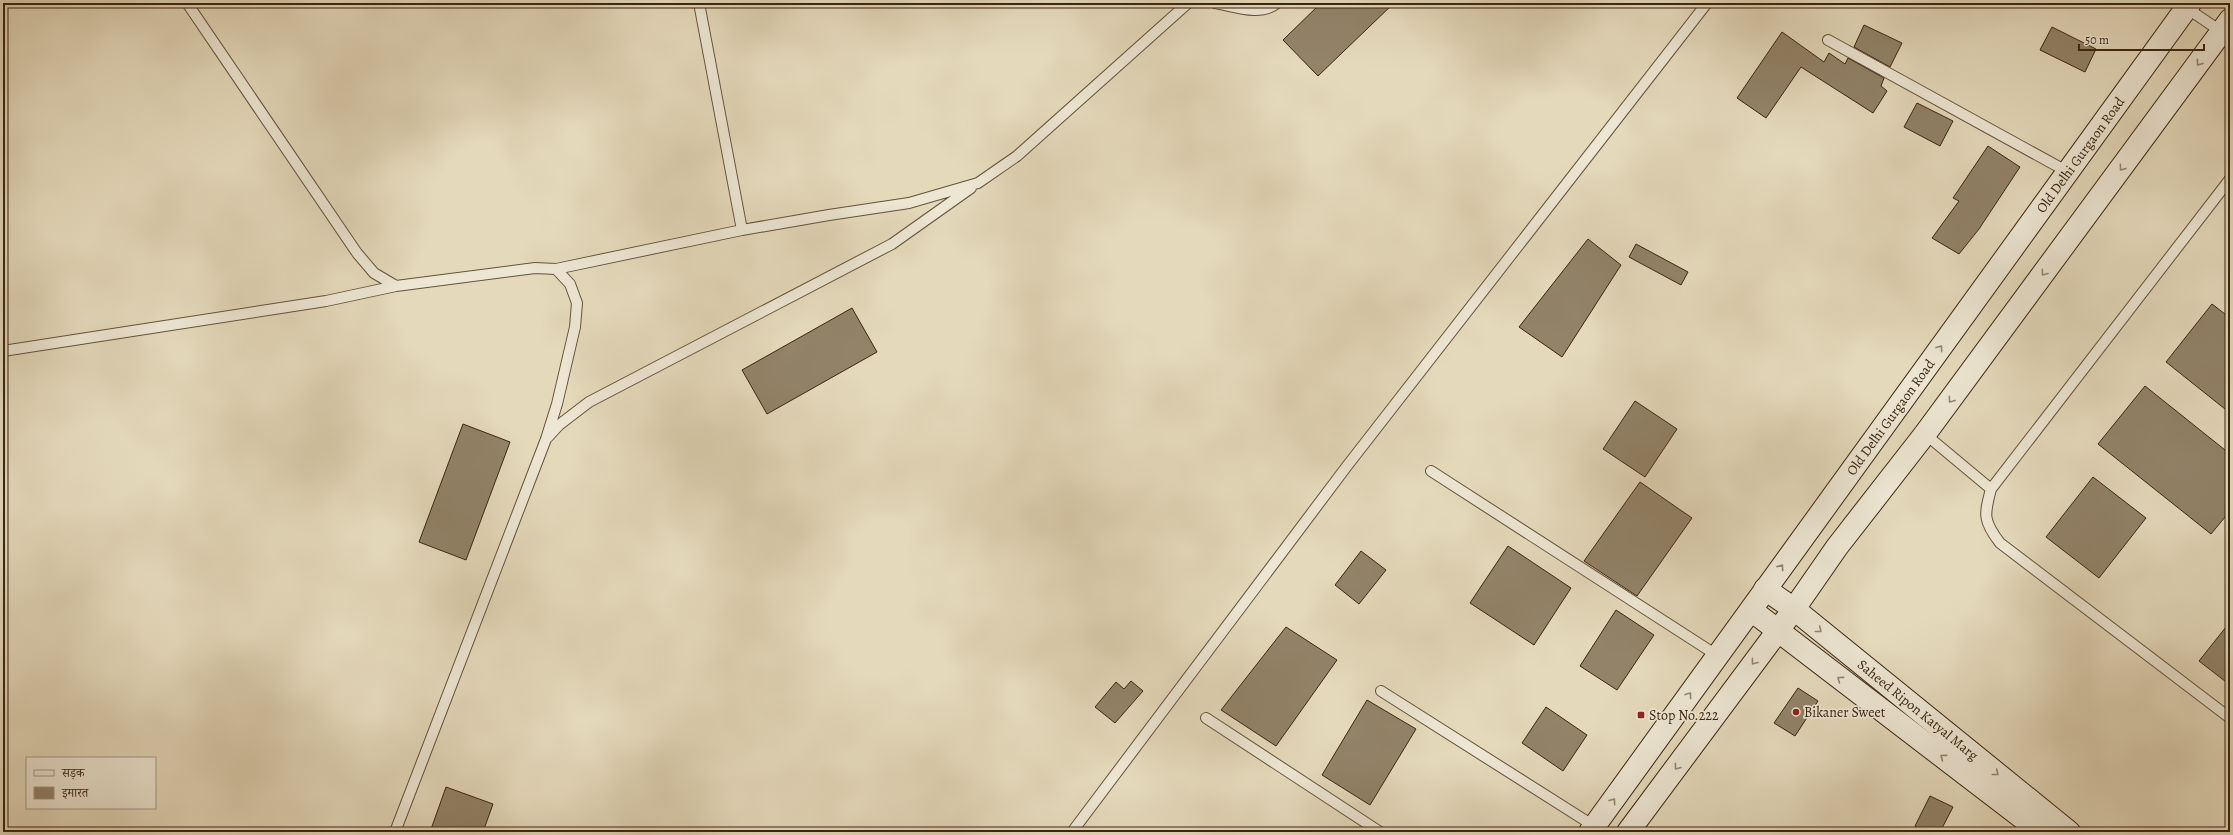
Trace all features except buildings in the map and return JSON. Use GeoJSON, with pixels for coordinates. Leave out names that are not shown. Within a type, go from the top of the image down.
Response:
{"type":"FeatureCollection","features":[{"type":"Feature","properties":{"kind":"main road","name":"Old Delhi Gurgaon Road"},"geometry":{"type":"LineString","coordinates":[[1592,829],[2068,172],[2185,5]]}},
{"type":"Feature","properties":{"kind":"main road"},"geometry":{"type":"LineString","coordinates":[[1628,832],[1794,610],[1837,547],[1925,434],[2226,26]]}},
{"type":"Feature","properties":{"kind":"main road","name":"Saheed Ripon Katyal Marg"},"geometry":{"type":"LineString","coordinates":[[1765,589],[1794,610],[2069,832]]}},
{"type":"Feature","properties":{"kind":"main road","name":"Saheed Ripon Katyal Marg"},"geometry":{"type":"LineString","coordinates":[[1751,610],[2041,832]]}},
{"type":"Feature","properties":{"kind":"lane"},"geometry":{"type":"LineString","coordinates":[[187,3],[357,254],[374,273],[396,286]]}},
{"type":"Feature","properties":{"kind":"lane"},"geometry":{"type":"LineString","coordinates":[[699,3],[742,230]]}},
{"type":"Feature","properties":{"kind":"lane"},"geometry":{"type":"LineString","coordinates":[[546,439],[559,425],[589,402],[892,244],[1017,156],[1188,3]]}},
{"type":"Feature","properties":{"kind":"lane"},"geometry":{"type":"LineString","coordinates":[[1215,3],[1252,10],[1264,8],[1277,3]]}},
{"type":"Feature","properties":{"kind":"lane"},"geometry":{"type":"LineString","coordinates":[[1072,832],[1352,460],[1706,3]]}},
{"type":"Feature","properties":{"kind":"lane"},"geometry":{"type":"LineString","coordinates":[[2185,5],[2226,26]]}},
{"type":"Feature","properties":{"kind":"lane"},"geometry":{"type":"LineString","coordinates":[[1828,40],[2068,172]]}},
{"type":"Feature","properties":{"kind":"lane"},"geometry":{"type":"LineString","coordinates":[[2230,179],[1991,489],[1986,509],[1988,527],[2000,543],[2230,718]]}},
{"type":"Feature","properties":{"kind":"lane"},"geometry":{"type":"LineString","coordinates":[[3,351],[326,301],[396,286],[535,268],[556,269],[742,230],[829,215],[909,204],[978,183]]}},
{"type":"Feature","properties":{"kind":"lane"},"geometry":{"type":"LineString","coordinates":[[396,832],[546,439],[576,327],[577,303],[570,284],[556,269]]}},
{"type":"Feature","properties":{"kind":"lane"},"geometry":{"type":"LineString","coordinates":[[1925,434],[1991,489]]}},
{"type":"Feature","properties":{"kind":"lane"},"geometry":{"type":"LineString","coordinates":[[1431,471],[1718,656]]}},
{"type":"Feature","properties":{"kind":"lane"},"geometry":{"type":"LineString","coordinates":[[1381,691],[1592,829]]}},
{"type":"Feature","properties":{"kind":"lane"},"geometry":{"type":"LineString","coordinates":[[1206,718],[1380,832]]}},
{"type":"Feature","properties":{"kind":"place","name":"Bikaner Sweet"},"geometry":{"type":"Point","coordinates":[1796,712]}},
{"type":"Feature","properties":{"kind":"place","name":"Stop No.222"},"geometry":{"type":"Point","coordinates":[1641,715]}}]}
